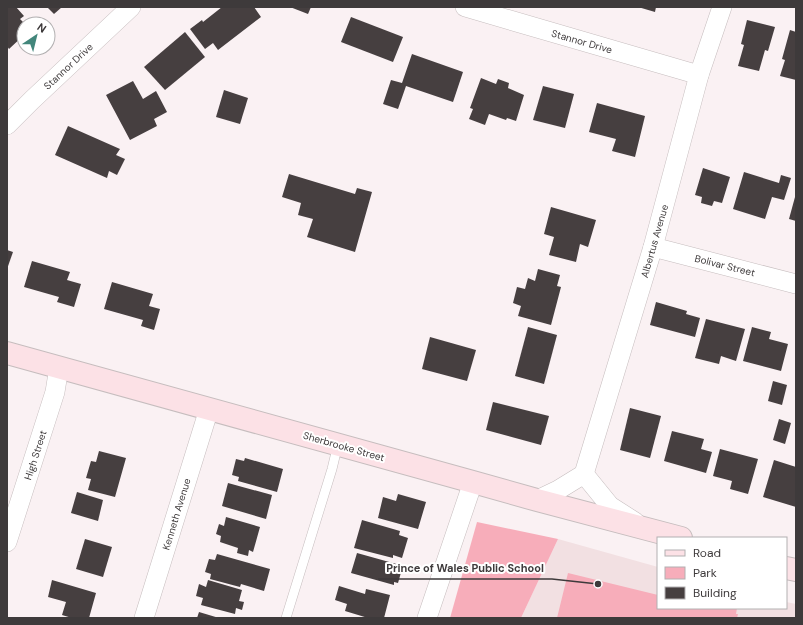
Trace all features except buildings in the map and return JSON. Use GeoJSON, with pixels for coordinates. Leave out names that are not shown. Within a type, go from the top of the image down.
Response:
{"type":"FeatureCollection","features":[{"type":"Feature","properties":{"kind":"main road","name":"Sherbrooke Street"},"geometry":{"type":"LineString","coordinates":[[7,352],[537,500],[678,537]]}},
{"type":"Feature","properties":{"kind":"street","name":"Stannor Drive"},"geometry":{"type":"LineString","coordinates":[[7,125],[131,7]]}},
{"type":"Feature","properties":{"kind":"street","name":"Stannor Drive"},"geometry":{"type":"LineString","coordinates":[[465,7],[699,76]]}},
{"type":"Feature","properties":{"kind":"street","name":"Albertus Avenue"},"geometry":{"type":"LineString","coordinates":[[584,474],[653,248],[699,76],[722,7]]}},
{"type":"Feature","properties":{"kind":"street","name":"Bolivar Street"},"geometry":{"type":"LineString","coordinates":[[653,248],[796,284]]}},
{"type":"Feature","properties":{"kind":"street","name":"High Street"},"geometry":{"type":"LineString","coordinates":[[7,542],[55,392],[59,367]]}},
{"type":"Feature","properties":{"kind":"street","name":"Kenneth Avenue"},"geometry":{"type":"LineString","coordinates":[[144,618],[209,409]]}},
{"type":"Feature","properties":{"kind":"street"},"geometry":{"type":"LineString","coordinates":[[537,500],[558,490],[584,474],[610,506],[643,527]]}},
{"type":"Feature","properties":{"kind":"street"},"geometry":{"type":"LineString","coordinates":[[427,618],[473,482]]}},
{"type":"Feature","properties":{"kind":"lane"},"geometry":{"type":"LineString","coordinates":[[286,618],[332,469],[338,444]]}},
{"type":"Feature","properties":{"kind":"shaded area"},"geometry":{"type":"Polygon","coordinates":[[[558,539],[657,567],[657,609],[787,609],[787,602],[796,604],[796,618],[521,618],[558,539]]]}},
{"type":"Feature","properties":{"kind":"green space"},"geometry":{"type":"Polygon","coordinates":[[[477,522],[558,539],[521,618],[450,618],[477,522]]]}},
{"type":"Feature","properties":{"kind":"green space"},"geometry":{"type":"Polygon","coordinates":[[[568,573],[657,595],[657,609],[737,609],[736,614],[738,614],[737,618],[557,618],[568,573]]]}},
{"type":"Feature","properties":{"kind":"place","name":"Prince of Wales Public School"},"geometry":{"type":"Point","coordinates":[598,584]}}]}
